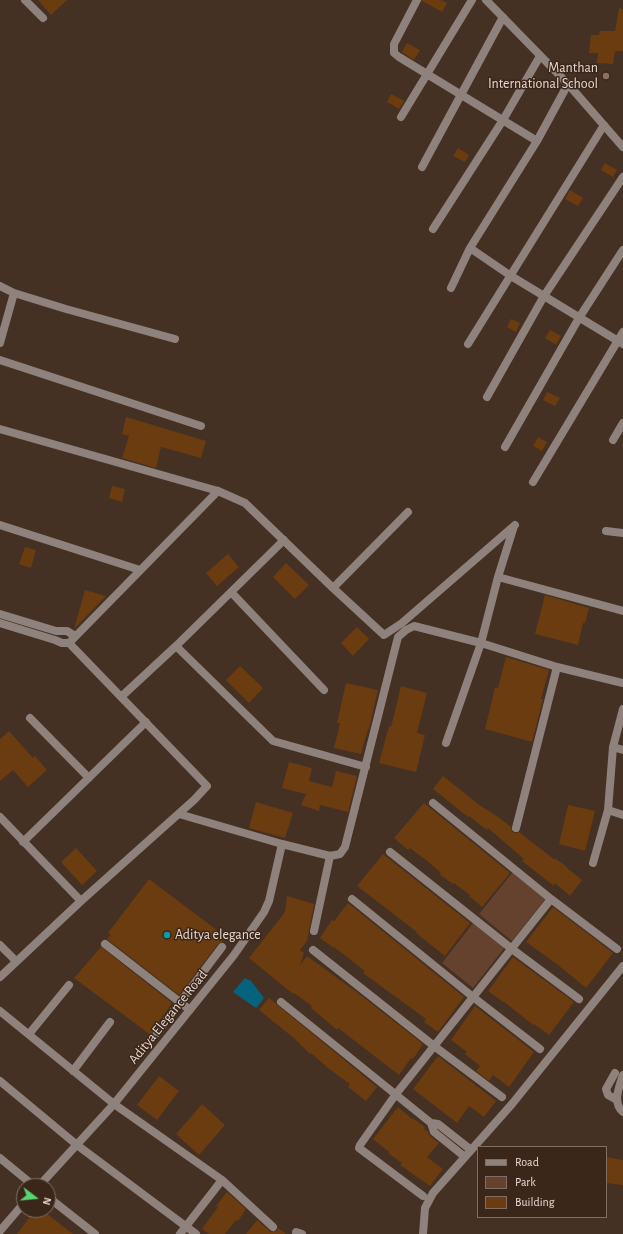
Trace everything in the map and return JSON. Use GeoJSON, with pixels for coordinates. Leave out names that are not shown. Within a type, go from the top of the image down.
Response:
{"type":"FeatureCollection","features":[{"type":"Feature","properties":{"kind":"street"},"geometry":{"type":"LineString","coordinates":[[25,0],[43,18]]}},
{"type":"Feature","properties":{"kind":"street"},"geometry":{"type":"LineString","coordinates":[[417,0],[394,44],[394,53],[537,141]]}},
{"type":"Feature","properties":{"kind":"street"},"geometry":{"type":"LineString","coordinates":[[401,117],[472,0]]}},
{"type":"Feature","properties":{"kind":"street"},"geometry":{"type":"LineString","coordinates":[[486,0],[568,84],[623,147]]}},
{"type":"Feature","properties":{"kind":"street"},"geometry":{"type":"LineString","coordinates":[[422,167],[503,17]]}},
{"type":"Feature","properties":{"kind":"street"},"geometry":{"type":"LineString","coordinates":[[433,229],[503,120],[540,56]]}},
{"type":"Feature","properties":{"kind":"street"},"geometry":{"type":"LineString","coordinates":[[451,288],[470,248],[537,141],[568,84]]}},
{"type":"Feature","properties":{"kind":"street"},"geometry":{"type":"LineString","coordinates":[[468,344],[604,126]]}},
{"type":"Feature","properties":{"kind":"street"},"geometry":{"type":"LineString","coordinates":[[487,397],[544,296],[623,177]]}},
{"type":"Feature","properties":{"kind":"street"},"geometry":{"type":"LineString","coordinates":[[470,248],[511,276],[620,343]]}},
{"type":"Feature","properties":{"kind":"street"},"geometry":{"type":"LineString","coordinates":[[505,447],[579,318],[623,250]]}},
{"type":"Feature","properties":{"kind":"street"},"geometry":{"type":"LineString","coordinates":[[0,286],[14,293],[66,309],[175,339]]}},
{"type":"Feature","properties":{"kind":"street"},"geometry":{"type":"LineString","coordinates":[[0,343],[14,293]]}},
{"type":"Feature","properties":{"kind":"street"},"geometry":{"type":"LineString","coordinates":[[533,482],[620,343],[623,332]]}},
{"type":"Feature","properties":{"kind":"street"},"geometry":{"type":"LineString","coordinates":[[0,360],[201,426]]}},
{"type":"Feature","properties":{"kind":"street"},"geometry":{"type":"LineString","coordinates":[[613,440],[623,423]]}},
{"type":"Feature","properties":{"kind":"street"},"geometry":{"type":"LineString","coordinates":[[0,429],[218,491],[245,503],[384,635],[402,624],[514,525],[498,577],[482,643],[446,743]]}},
{"type":"Feature","properties":{"kind":"street"},"geometry":{"type":"LineString","coordinates":[[0,624],[62,643],[68,643],[218,491]]}},
{"type":"Feature","properties":{"kind":"street"},"geometry":{"type":"LineString","coordinates":[[333,588],[408,512]]}},
{"type":"Feature","properties":{"kind":"street"},"geometry":{"type":"LineString","coordinates":[[0,525],[140,570]]}},
{"type":"Feature","properties":{"kind":"street"},"geometry":{"type":"LineString","coordinates":[[606,530],[623,533]]}},
{"type":"Feature","properties":{"kind":"street"},"geometry":{"type":"LineString","coordinates":[[122,697],[284,540]]}},
{"type":"Feature","properties":{"kind":"street"},"geometry":{"type":"LineString","coordinates":[[498,577],[623,611]]}},
{"type":"Feature","properties":{"kind":"street"},"geometry":{"type":"LineString","coordinates":[[231,592],[324,690]]}},
{"type":"Feature","properties":{"kind":"street"},"geometry":{"type":"LineString","coordinates":[[0,614],[56,631],[67,632],[75,636]]}},
{"type":"Feature","properties":{"kind":"street"},"geometry":{"type":"LineString","coordinates":[[179,814],[282,844],[330,856],[340,854],[345,847],[398,638],[406,630],[414,626],[482,643],[557,667],[623,683]]}},
{"type":"Feature","properties":{"kind":"street"},"geometry":{"type":"LineString","coordinates":[[55,640],[56,631]]}},
{"type":"Feature","properties":{"kind":"street"},"geometry":{"type":"LineString","coordinates":[[0,976],[81,901],[179,814],[207,786],[68,643]]}},
{"type":"Feature","properties":{"kind":"street"},"geometry":{"type":"LineString","coordinates":[[176,646],[273,741],[366,767]]}},
{"type":"Feature","properties":{"kind":"street"},"geometry":{"type":"LineString","coordinates":[[516,828],[557,667]]}},
{"type":"Feature","properties":{"kind":"street"},"geometry":{"type":"LineString","coordinates":[[593,863],[608,810],[613,748],[623,709]]}},
{"type":"Feature","properties":{"kind":"street"},"geometry":{"type":"LineString","coordinates":[[30,718],[89,778]]}},
{"type":"Feature","properties":{"kind":"street"},"geometry":{"type":"LineString","coordinates":[[23,842],[146,722]]}},
{"type":"Feature","properties":{"kind":"street"},"geometry":{"type":"LineString","coordinates":[[613,748],[623,750]]}},
{"type":"Feature","properties":{"kind":"street"},"geometry":{"type":"LineString","coordinates":[[433,803],[551,899],[617,949]]}},
{"type":"Feature","properties":{"kind":"street"},"geometry":{"type":"LineString","coordinates":[[608,810],[623,815]]}},
{"type":"Feature","properties":{"kind":"street"},"geometry":{"type":"LineString","coordinates":[[0,817],[81,901]]}},
{"type":"Feature","properties":{"kind":"street","name":"Aditya Elegance Road"},"geometry":{"type":"LineString","coordinates":[[46,1178],[114,1104],[234,955],[264,912],[269,901],[282,844]]}},
{"type":"Feature","properties":{"kind":"street"},"geometry":{"type":"LineString","coordinates":[[390,852],[512,949],[579,999]]}},
{"type":"Feature","properties":{"kind":"street"},"geometry":{"type":"LineString","coordinates":[[314,932],[330,856]]}},
{"type":"Feature","properties":{"kind":"street"},"geometry":{"type":"LineString","coordinates":[[352,899],[473,998],[540,1049]]}},
{"type":"Feature","properties":{"kind":"street"},"geometry":{"type":"LineString","coordinates":[[423,1196],[359,1148],[361,1142],[396,1094],[551,899]]}},
{"type":"Feature","properties":{"kind":"street"},"geometry":{"type":"LineString","coordinates":[[105,944],[193,1007]]}},
{"type":"Feature","properties":{"kind":"street"},"geometry":{"type":"LineString","coordinates":[[0,945],[16,961]]}},
{"type":"Feature","properties":{"kind":"street"},"geometry":{"type":"LineString","coordinates":[[157,1033],[222,948]]}},
{"type":"Feature","properties":{"kind":"street"},"geometry":{"type":"LineString","coordinates":[[313,950],[434,1046],[502,1097]]}},
{"type":"Feature","properties":{"kind":"street"},"geometry":{"type":"LineString","coordinates":[[423,1234],[425,1208],[433,1192],[512,1104],[623,966]]}},
{"type":"Feature","properties":{"kind":"street"},"geometry":{"type":"LineString","coordinates":[[28,1034],[69,985]]}},
{"type":"Feature","properties":{"kind":"street"},"geometry":{"type":"LineString","coordinates":[[281,1002],[431,1123],[438,1124],[471,1150]]}},
{"type":"Feature","properties":{"kind":"street"},"geometry":{"type":"LineString","coordinates":[[0,1011],[114,1104],[222,1180],[273,1227]]}},
{"type":"Feature","properties":{"kind":"street"},"geometry":{"type":"LineString","coordinates":[[72,1071],[110,1022]]}},
{"type":"Feature","properties":{"kind":"street"},"geometry":{"type":"LineString","coordinates":[[617,1100],[608,1095],[606,1089],[619,1074]]}},
{"type":"Feature","properties":{"kind":"street"},"geometry":{"type":"LineString","coordinates":[[619,1074],[617,1100],[618,1105],[623,1112]]}},
{"type":"Feature","properties":{"kind":"street"},"geometry":{"type":"LineString","coordinates":[[0,1081],[77,1145],[196,1234]]}},
{"type":"Feature","properties":{"kind":"street"},"geometry":{"type":"LineString","coordinates":[[431,1123],[434,1132],[465,1157]]}},
{"type":"Feature","properties":{"kind":"street"},"geometry":{"type":"LineString","coordinates":[[0,1158],[24,1178]]}},
{"type":"Feature","properties":{"kind":"street"},"geometry":{"type":"LineString","coordinates":[[180,1234],[222,1180]]}},
{"type":"Feature","properties":{"kind":"street"},"geometry":{"type":"LineString","coordinates":[[56,1203],[95,1234]]}},
{"type":"Feature","properties":{"kind":"street"},"geometry":{"type":"LineString","coordinates":[[2,1231],[16,1213]]}},
{"type":"Feature","properties":{"kind":"green space"},"geometry":{"type":"Polygon","coordinates":[[[513,872],[546,898],[512,941],[479,914],[513,872]]]}},
{"type":"Feature","properties":{"kind":"green space"},"geometry":{"type":"Polygon","coordinates":[[[474,922],[505,947],[473,988],[442,963],[474,922]]]}},
{"type":"Feature","properties":{"kind":"water"},"geometry":{"type":"Polygon","coordinates":[[[245,978],[251,981],[264,998],[256,1008],[233,992],[245,978]]]}},
{"type":"Feature","properties":{"kind":"building"},"geometry":{"type":"Polygon","coordinates":[[[38,0],[67,0],[51,15],[38,0]]]}},
{"type":"Feature","properties":{"kind":"building"},"geometry":{"type":"Polygon","coordinates":[[[422,0],[441,0],[447,3],[442,12],[422,0]]]}},
{"type":"Feature","properties":{"kind":"building"},"geometry":{"type":"Polygon","coordinates":[[[619,8],[623,9],[623,51],[615,51],[613,64],[597,63],[598,53],[589,53],[591,35],[599,35],[600,31],[615,31],[619,8]]]}},
{"type":"Feature","properties":{"kind":"building"},"geometry":{"type":"Polygon","coordinates":[[[407,43],[420,50],[414,60],[402,52],[407,43]]]}},
{"type":"Feature","properties":{"kind":"building"},"geometry":{"type":"Polygon","coordinates":[[[391,94],[404,101],[399,109],[387,102],[391,94]]]}},
{"type":"Feature","properties":{"kind":"building"},"geometry":{"type":"Polygon","coordinates":[[[458,148],[469,155],[465,162],[453,156],[458,148]]]}},
{"type":"Feature","properties":{"kind":"building"},"geometry":{"type":"Polygon","coordinates":[[[605,163],[617,170],[613,177],[601,170],[605,163]]]}},
{"type":"Feature","properties":{"kind":"building"},"geometry":{"type":"Polygon","coordinates":[[[570,190],[583,198],[578,206],[565,199],[570,190]]]}},
{"type":"Feature","properties":{"kind":"building"},"geometry":{"type":"Polygon","coordinates":[[[511,319],[520,323],[516,332],[507,327],[511,319]]]}},
{"type":"Feature","properties":{"kind":"building"},"geometry":{"type":"Polygon","coordinates":[[[550,330],[561,336],[556,345],[545,338],[550,330]]]}},
{"type":"Feature","properties":{"kind":"building"},"geometry":{"type":"Polygon","coordinates":[[[547,392],[560,398],[555,406],[543,400],[547,392]]]}},
{"type":"Feature","properties":{"kind":"building"},"geometry":{"type":"Polygon","coordinates":[[[126,417],[206,441],[201,458],[161,447],[156,468],[122,458],[129,436],[122,434],[126,417]]]}},
{"type":"Feature","properties":{"kind":"building"},"geometry":{"type":"Polygon","coordinates":[[[538,437],[547,442],[542,451],[533,446],[538,437]]]}},
{"type":"Feature","properties":{"kind":"building"},"geometry":{"type":"Polygon","coordinates":[[[112,486],[125,489],[122,502],[109,498],[112,486]]]}},
{"type":"Feature","properties":{"kind":"building"},"geometry":{"type":"Polygon","coordinates":[[[25,547],[36,550],[31,568],[19,564],[25,547]]]}},
{"type":"Feature","properties":{"kind":"building"},"geometry":{"type":"Polygon","coordinates":[[[228,554],[239,567],[217,586],[206,573],[228,554]]]}},
{"type":"Feature","properties":{"kind":"building"},"geometry":{"type":"Polygon","coordinates":[[[286,563],[309,585],[295,599],[273,577],[286,563]]]}},
{"type":"Feature","properties":{"kind":"building"},"geometry":{"type":"Polygon","coordinates":[[[85,590],[106,596],[74,629],[85,590]]]}},
{"type":"Feature","properties":{"kind":"building"},"geometry":{"type":"Polygon","coordinates":[[[545,595],[589,608],[585,623],[583,623],[578,645],[535,634],[545,595]]]}},
{"type":"Feature","properties":{"kind":"building"},"geometry":{"type":"Polygon","coordinates":[[[357,627],[369,639],[353,656],[341,643],[357,627]]]}},
{"type":"Feature","properties":{"kind":"building"},"geometry":{"type":"Polygon","coordinates":[[[506,657],[549,670],[532,742],[485,729],[495,688],[498,688],[506,657]]]}},
{"type":"Feature","properties":{"kind":"building"},"geometry":{"type":"Polygon","coordinates":[[[240,666],[263,688],[249,703],[226,680],[240,666]]]}},
{"type":"Feature","properties":{"kind":"building"},"geometry":{"type":"Polygon","coordinates":[[[346,683],[378,690],[369,729],[361,754],[334,748],[340,723],[337,723],[346,683]]]}},
{"type":"Feature","properties":{"kind":"building"},"geometry":{"type":"Polygon","coordinates":[[[401,686],[427,693],[417,733],[425,735],[416,772],[379,763],[389,726],[391,727],[401,686]]]}},
{"type":"Feature","properties":{"kind":"building"},"geometry":{"type":"Polygon","coordinates":[[[9,731],[33,758],[35,756],[47,770],[28,787],[13,770],[0,781],[0,739],[9,731]]]}},
{"type":"Feature","properties":{"kind":"building"},"geometry":{"type":"Polygon","coordinates":[[[289,762],[312,768],[309,781],[332,787],[336,771],[357,776],[348,812],[320,805],[319,811],[301,805],[306,794],[282,788],[289,762]]]}},
{"type":"Feature","properties":{"kind":"building"},"geometry":{"type":"Polygon","coordinates":[[[443,776],[478,804],[511,827],[512,832],[519,832],[555,860],[555,858],[567,867],[582,880],[570,896],[555,883],[554,886],[522,861],[524,859],[488,828],[487,830],[469,816],[468,817],[433,789],[443,776]]]}},
{"type":"Feature","properties":{"kind":"building"},"geometry":{"type":"Polygon","coordinates":[[[256,802],[293,813],[285,838],[249,828],[256,802]]]}},
{"type":"Feature","properties":{"kind":"building"},"geometry":{"type":"Polygon","coordinates":[[[424,803],[510,873],[482,907],[469,896],[470,895],[439,874],[441,873],[426,860],[410,848],[408,850],[394,838],[424,803]]]}},
{"type":"Feature","properties":{"kind":"building"},"geometry":{"type":"Polygon","coordinates":[[[568,805],[595,811],[585,851],[559,844],[568,805]]]}},
{"type":"Feature","properties":{"kind":"building"},"geometry":{"type":"Polygon","coordinates":[[[76,848],[97,871],[82,885],[61,862],[76,848]]]}},
{"type":"Feature","properties":{"kind":"building"},"geometry":{"type":"Polygon","coordinates":[[[383,854],[470,923],[445,956],[416,933],[417,932],[357,886],[383,854]]]}},
{"type":"Feature","properties":{"kind":"building","name":"Aditya elegance"},"geometry":{"type":"Polygon","coordinates":[[[149,879],[226,937],[218,944],[179,995],[107,939],[111,935],[108,933],[149,879]]]}},
{"type":"Feature","properties":{"kind":"building"},"geometry":{"type":"Polygon","coordinates":[[[287,896],[314,904],[307,941],[300,950],[304,953],[300,965],[307,956],[358,993],[423,1044],[413,1059],[411,1058],[399,1075],[338,1028],[337,1030],[311,1008],[312,1006],[294,993],[293,994],[249,958],[285,912],[287,896]]]}},
{"type":"Feature","properties":{"kind":"building"},"geometry":{"type":"Polygon","coordinates":[[[348,903],[464,997],[438,1032],[424,1022],[426,1019],[363,973],[365,971],[320,938],[332,920],[334,921],[348,903]]]}},
{"type":"Feature","properties":{"kind":"building"},"geometry":{"type":"Polygon","coordinates":[[[553,907],[613,953],[586,988],[558,965],[526,942],[553,907]]]}},
{"type":"Feature","properties":{"kind":"building"},"geometry":{"type":"Polygon","coordinates":[[[101,947],[172,1003],[153,1030],[152,1036],[74,978],[101,947]]]}},
{"type":"Feature","properties":{"kind":"building"},"geometry":{"type":"Polygon","coordinates":[[[513,957],[574,1002],[549,1035],[534,1024],[533,1025],[488,991],[513,957]]]}},
{"type":"Feature","properties":{"kind":"building"},"geometry":{"type":"Polygon","coordinates":[[[269,998],[377,1087],[366,1101],[348,1087],[350,1084],[329,1069],[311,1053],[310,1054],[295,1039],[259,1010],[269,998]]]}},
{"type":"Feature","properties":{"kind":"building"},"geometry":{"type":"Polygon","coordinates":[[[475,1006],[534,1052],[509,1087],[493,1075],[489,1081],[476,1071],[480,1066],[465,1054],[467,1052],[451,1040],[475,1006]]]}},
{"type":"Feature","properties":{"kind":"building"},"geometry":{"type":"Polygon","coordinates":[[[438,1056],[496,1101],[484,1117],[469,1106],[457,1123],[413,1089],[438,1056]]]}},
{"type":"Feature","properties":{"kind":"building"},"geometry":{"type":"Polygon","coordinates":[[[159,1076],[179,1091],[157,1120],[137,1105],[159,1076]]]}},
{"type":"Feature","properties":{"kind":"building"},"geometry":{"type":"Polygon","coordinates":[[[202,1104],[225,1125],[199,1155],[176,1134],[202,1104]]]}},
{"type":"Feature","properties":{"kind":"building"},"geometry":{"type":"Polygon","coordinates":[[[398,1107],[412,1119],[413,1118],[425,1127],[424,1129],[430,1136],[439,1143],[427,1157],[443,1169],[430,1186],[400,1165],[402,1163],[388,1153],[389,1152],[373,1139],[398,1107]]]}},
{"type":"Feature","properties":{"kind":"building"},"geometry":{"type":"Polygon","coordinates":[[[607,1157],[623,1160],[623,1185],[607,1183],[607,1157]]]}},
{"type":"Feature","properties":{"kind":"building"},"geometry":{"type":"Polygon","coordinates":[[[227,1192],[246,1209],[238,1221],[236,1220],[225,1234],[209,1234],[202,1229],[218,1207],[216,1206],[227,1192]]]}},
{"type":"Feature","properties":{"kind":"building"},"geometry":{"type":"Polygon","coordinates":[[[29,1218],[52,1218],[73,1234],[17,1234],[29,1218]]]}},
{"type":"Feature","properties":{"kind":"building"},"geometry":{"type":"Polygon","coordinates":[[[257,1220],[271,1232],[277,1231],[278,1228],[286,1234],[246,1234],[257,1220]]]}},
{"type":"Feature","properties":{"kind":"place","name":"Manthan International School"},"geometry":{"type":"Point","coordinates":[606,76]}},
{"type":"Feature","properties":{"kind":"place","name":"Aditya elegance"},"geometry":{"type":"Point","coordinates":[167,935]}}]}
